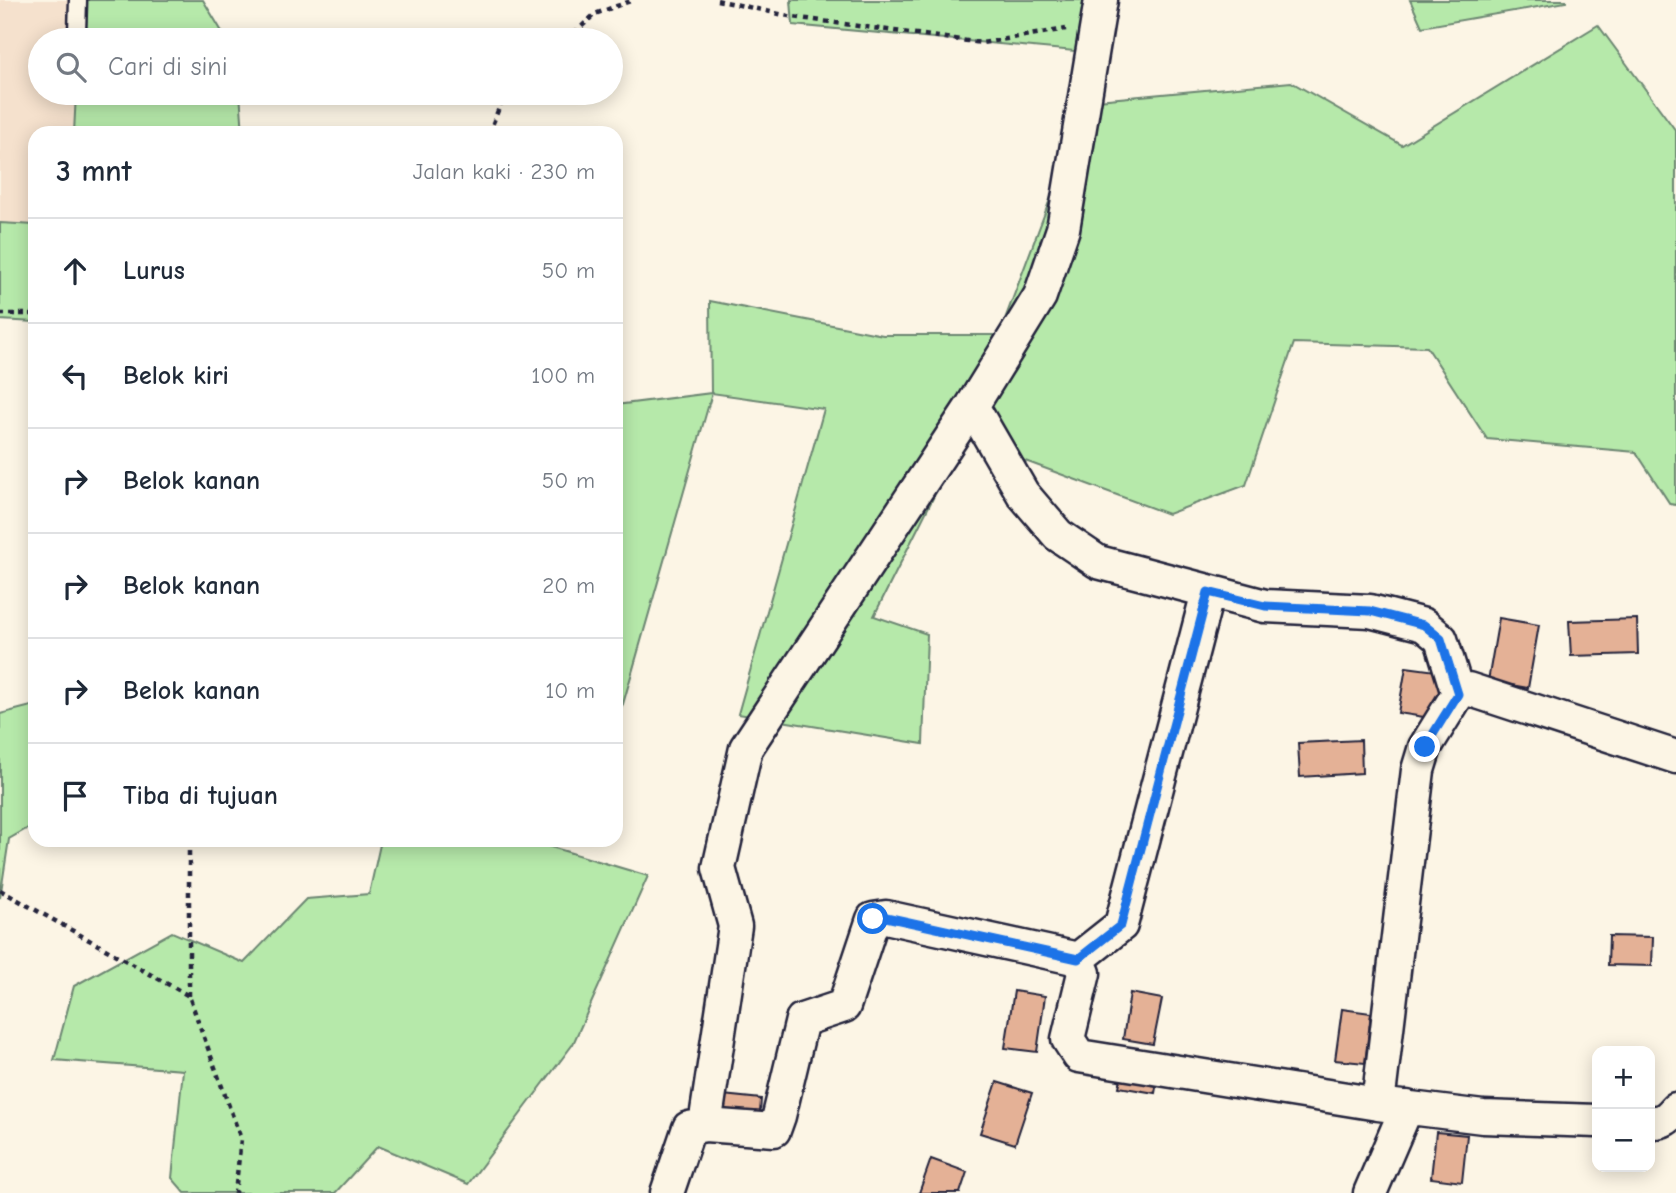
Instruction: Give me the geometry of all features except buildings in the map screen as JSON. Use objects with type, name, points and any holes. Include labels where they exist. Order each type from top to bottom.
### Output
[{"type":"street","points":[[705,1125],[735,926],[719,868],[746,748],[972,406],[1040,296],[1065,215],[1099,12]]},
{"type":"street","points":[[972,406],[1023,494],[1058,535],[1098,562],[1265,606],[1370,611],[1424,625],[1441,639],[1458,694]]},
{"type":"street","points":[[1078,959],[1121,925],[1208,592]]},
{"type":"street","points":[[1370,1193],[1392,1105],[1418,770],[1425,747],[1458,694],[1468,689],[1676,757]]},
{"type":"street","points":[[667,1193],[690,1128],[705,1125],[774,1130],[802,1020],[844,1006],[873,919],[886,917],[1078,959]]},
{"type":"street","points":[[1078,959],[1084,973],[1068,1039],[1079,1056],[1483,1117],[1592,1121]]},
{"type":"street","points":[[1655,1123],[1667,1119],[1676,1109]]},
{"type":"lane","points":[[77,28],[78,0]]},
{"type":"path","points":[[580,28],[595,14],[633,0]]},
{"type":"path","points":[[716,0],[793,17],[982,43],[1099,12]]},
{"type":"path","points":[[492,126],[500,105]]},
{"type":"path","points":[[0,314],[28,314]]},
{"type":"path","points":[[189,847],[189,996],[241,1139],[235,1193]]},
{"type":"path","points":[[0,890],[189,996]]},
{"type":"shaded area","points":[[0,0],[79,0],[78,28],[28,28],[28,105],[75,105],[74,126],[28,126],[28,225],[0,223]]},
{"type":"green space","points":[[79,0],[203,0],[220,28],[78,28]]},
{"type":"green space","points":[[791,0],[1106,0],[1096,53],[793,25]]},
{"type":"green space","points":[[1410,0],[1566,0],[1566,2],[1422,27]]},
{"type":"green space","points":[[1598,25],[1676,131],[1676,505],[1670,504],[1636,452],[1487,439],[1427,347],[1294,343],[1246,485],[1168,514],[963,438],[874,616],[927,634],[923,744],[738,714],[824,409],[712,393],[623,704],[623,404],[711,393],[710,301],[883,335],[999,335],[1087,101],[1291,82],[1402,145]]},
{"type":"green space","points":[[75,105],[241,105],[242,126],[74,126]]},
{"type":"green space","points":[[0,223],[28,225],[28,322],[0,320]]},
{"type":"green space","points":[[28,707],[28,828],[9,839],[0,898],[0,714]]},
{"type":"green space","points":[[379,847],[551,847],[648,876],[573,1044],[468,1184],[378,1146],[335,1193],[185,1193],[172,1178],[183,1070],[54,1060],[74,986],[172,932],[244,963],[306,899],[369,894]]},
{"type":"route","points":[[873,919],[886,917],[1078,959],[1121,925],[1208,592],[1265,606],[1370,611],[1424,625],[1441,639],[1458,694],[1425,747]]}]
